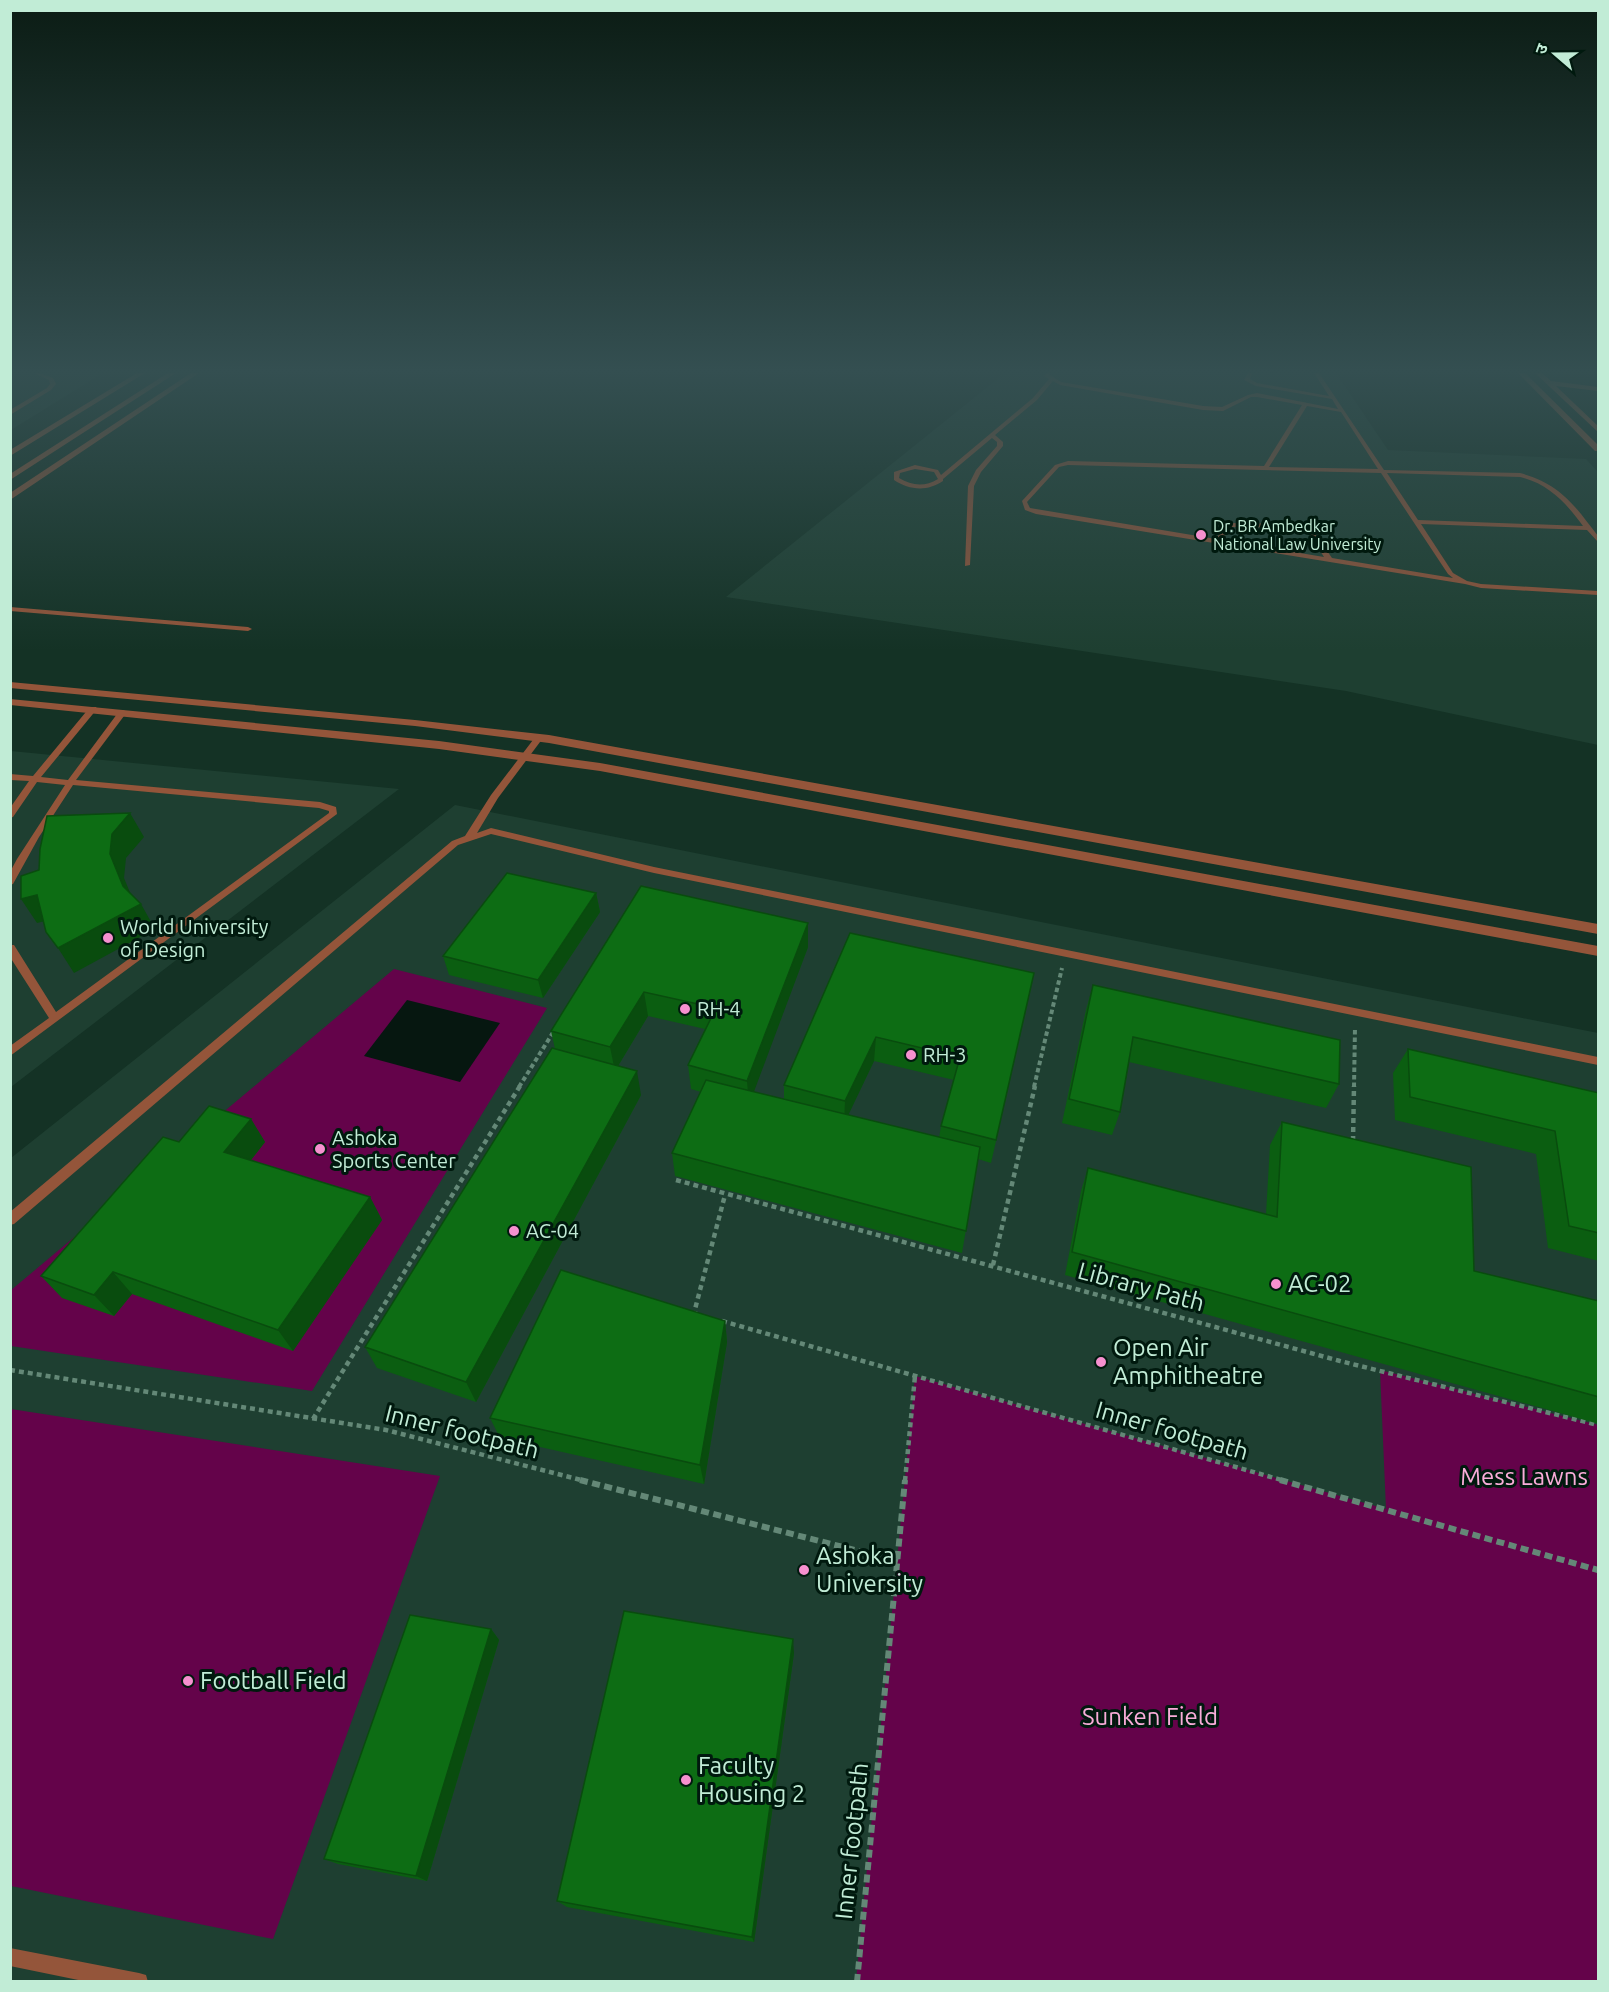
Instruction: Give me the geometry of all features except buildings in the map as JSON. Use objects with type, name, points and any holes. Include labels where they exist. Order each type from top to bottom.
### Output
[{"type":"street","points":[[10,478],[28,466]]},
{"type":"street","points":[[10,497],[56,466]]},
{"type":"street","points":[[10,685],[415,723],[539,738],[1599,929]]},
{"type":"street","points":[[10,702],[526,755],[1599,951]]},
{"type":"lane","points":[[942,477],[930,469],[915,467],[901,470],[895,476],[900,482],[919,487],[938,483],[955,466]]},
{"type":"lane","points":[[967,565],[971,486],[982,466]]},
{"type":"lane","points":[[1060,466],[1024,502],[1027,509],[1499,588],[1599,593]]},
{"type":"lane","points":[[1142,466],[1534,478],[1552,486],[1599,540]]},
{"type":"lane","points":[[1379,466],[1451,574],[1465,582]]},
{"type":"lane","points":[[1417,522],[1588,528]]},
{"type":"lane","points":[[1218,542],[1229,525],[1299,526],[1309,529],[1330,561]]},
{"type":"lane","points":[[10,609],[248,628]]},
{"type":"lane","points":[[10,815],[35,779],[93,710]]},
{"type":"lane","points":[[10,882],[71,782],[123,712]]},
{"type":"lane","points":[[469,838],[494,797],[539,738]]},
{"type":"lane","points":[[10,777],[320,805],[333,809],[333,814],[11,1050]]},
{"type":"lane","points":[[10,1220],[455,843],[491,831],[654,870],[1599,1061]]},
{"type":"lane","points":[[10,948],[55,1019]]},
{"type":"lane","points":[[10,1957],[138,1982]]},
{"type":"path","points":[[993,1265],[1066,953]]},
{"type":"path","points":[[1353,1141],[1355,1012]]},
{"type":"path","points":[[313,1419],[560,1022]]},
{"type":"path","name":"Library Path","points":[[676,1180],[1329,1358],[1599,1425]]},
{"type":"path","points":[[705,1316],[694,1313],[725,1195]]},
{"type":"path","points":[[716,1319],[915,1376]]},
{"type":"path","name":"Inner footpath","points":[[10,1370],[386,1430],[898,1561]]},
{"type":"path","name":"Inner footpath","points":[[856,1982],[915,1376],[1599,1570]]},
{"type":"shaded area","name":"Dr. BR Ambedkar National Law University","points":[[889,466],[1592,466],[1598,472],[1598,745],[1346,691],[726,597]]},
{"type":"shaded area","name":"World University of Design","points":[[11,751],[399,789],[11,1087]]},
{"type":"shaded area","name":"Ashoka University","points":[[455,805],[1598,1033],[1598,1981],[11,1982],[11,1158]]},
{"type":"shaded area","points":[[407,1000],[500,1023],[460,1082],[364,1056]]},
{"type":"green space","name":"Ashoka Sports Center","points":[[394,969],[547,1008],[312,1391],[11,1346],[10,1291]]},
{"type":"green space","name":"Sunken Field","points":[[1380,1370],[1598,1425],[1598,1981],[856,1981],[915,1376],[1386,1509]]},
{"type":"green space","name":"Football Field","points":[[11,1409],[440,1476],[273,1939],[11,1886]]},
{"type":"place","name":"Dr. BR Ambedkar National Law University","points":[[1201,535]]},
{"type":"place","name":"World University of Design","points":[[108,938]]},
{"type":"place","name":"RH-4","points":[[685,1009]]},
{"type":"place","name":"RH-3","points":[[911,1055]]},
{"type":"place","name":"Ashoka Sports Center","points":[[320,1149]]},
{"type":"place","name":"AC-04","points":[[514,1231]]},
{"type":"place","name":"AC-02","points":[[1276,1284]]},
{"type":"place","name":"Open Air Amphitheatre","points":[[1101,1362]]},
{"type":"place","name":"Ashoka University","points":[[804,1570]]},
{"type":"place","name":"Football Field","points":[[188,1681]]},
{"type":"place","name":"Faculty Housing 2","points":[[686,1780]]},
{"type":"park label","name":"Mess Lawns","points":[[1524,1477]]}]
